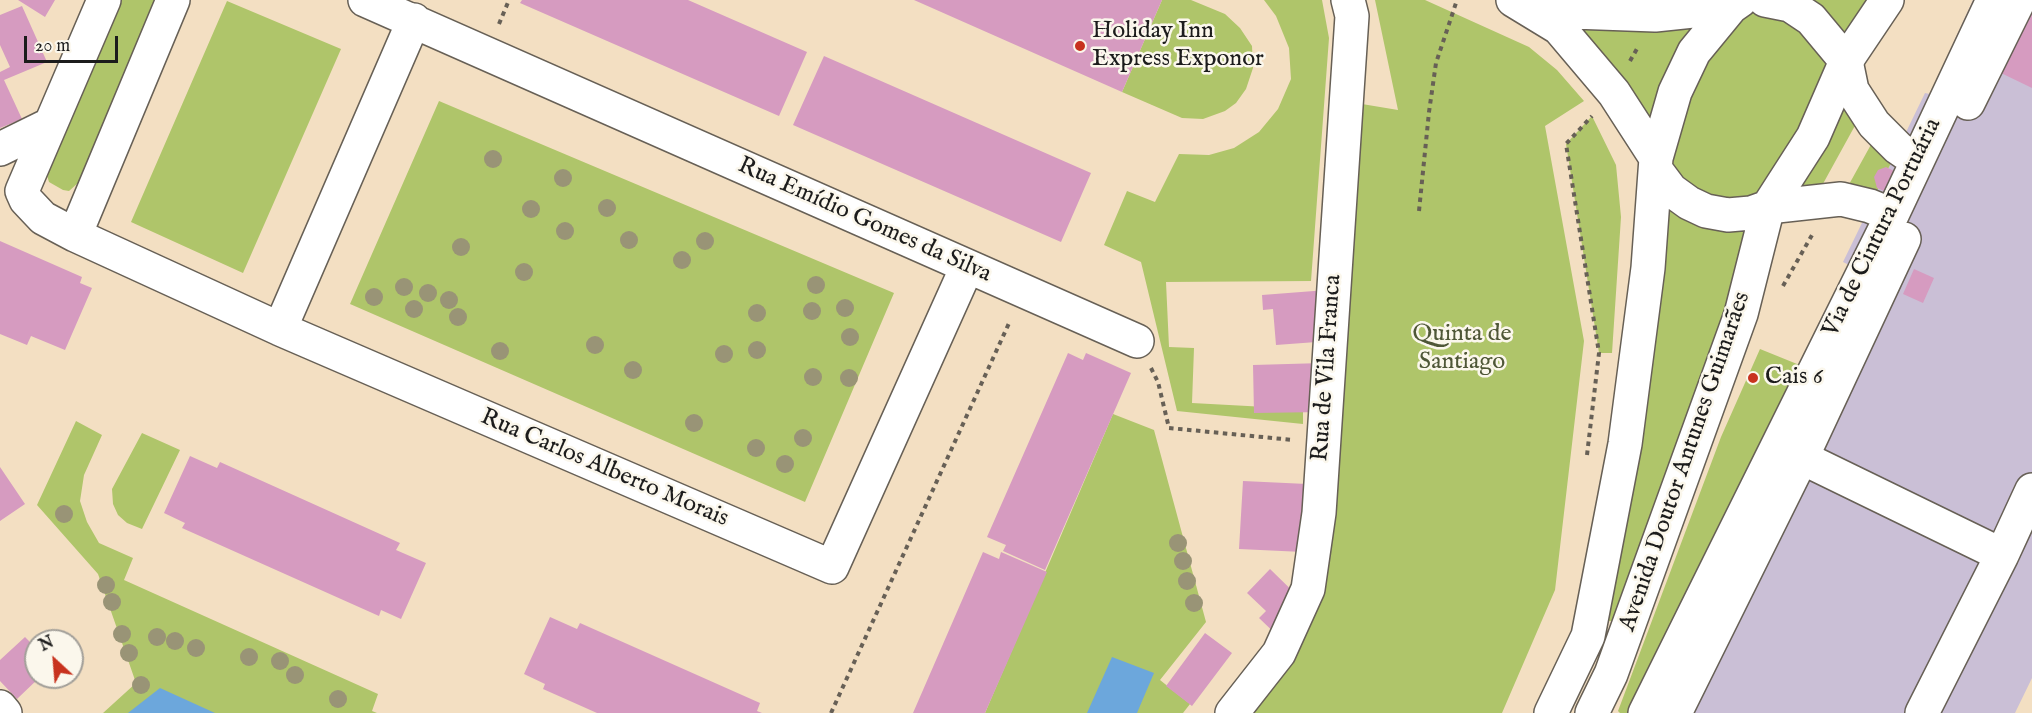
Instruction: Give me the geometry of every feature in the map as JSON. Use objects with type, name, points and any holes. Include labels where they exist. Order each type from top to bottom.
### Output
[{"type":"street","points":[[11,180],[49,125],[104,0]]},
{"type":"street","points":[[75,235],[173,0]]},
{"type":"street","name":"Rua Emídio Gomes da Silva","points":[[365,0],[1137,341]]},
{"type":"street","name":"Rua de Vila Franca","points":[[1232,713],[1279,652],[1308,589],[1319,513],[1352,16],[1348,0]]},
{"type":"street","points":[[1513,0],[1559,28],[1614,93],[1671,190],[1689,203],[1706,211],[1728,215],[1751,213],[1768,207],[1840,199],[1870,206],[1892,215]]},
{"type":"street","points":[[1519,0],[1573,12],[1643,15],[1736,3]]},
{"type":"street","points":[[1765,0],[1790,5],[1810,19],[1846,61],[1852,90],[1874,124],[1898,148],[1917,162]]},
{"type":"street","name":"Avenida Doutor Antunes Guimarães","points":[[1592,713],[1611,674],[1741,314],[1768,207],[1813,137],[1846,61],[1887,0]]},
{"type":"street","name":"Via de Cintura Portuária","points":[[1675,713],[1892,215],[1993,0]]},
{"type":"street","name":"Via de Cintura Portuária","points":[[1645,713],[1789,451],[2019,0]]},
{"type":"street","name":"Avenida Doutor Antunes Guimarães","points":[[1551,713],[1588,636],[1596,596],[1625,444],[1648,268],[1656,164],[1675,92],[1694,52],[1736,3]]},
{"type":"street","points":[[280,329],[414,20]]},
{"type":"street","points":[[0,149],[49,125]]},
{"type":"street","name":"Rua Carlos Alberto Morais","points":[[11,180],[43,218],[75,235],[280,329],[832,567],[967,267]]},
{"type":"street","points":[[1789,451],[2002,555]]},
{"type":"street","points":[[1922,713],[2002,555],[2032,490]]},
{"type":"street","points":[[0,707],[5,713]]},
{"type":"path","points":[[1419,211],[1436,63],[1457,0]]},
{"type":"path","points":[[1587,457],[1599,353],[1566,144],[1614,93]]},
{"type":"path","points":[[831,713],[1023,292]]},
{"type":"path","points":[[1137,341],[1158,382],[1169,428],[1323,443]]},
{"type":"shaded area","points":[[1973,0],[2032,0],[2032,678],[2015,713],[1632,713],[1851,266],[1843,262],[1925,93],[1930,94]]},
{"type":"green space","points":[[121,0],[156,0],[78,183],[69,191],[63,190],[49,182],[46,172]]},
{"type":"green space","points":[[1162,0],[1191,0],[1225,14],[1240,28],[1252,46],[1253,68],[1246,89],[1236,103],[1225,111],[1203,119],[1182,118],[1122,92]]},
{"type":"green space","points":[[1264,0],[1322,0],[1329,38],[1311,281],[1166,282],[1169,347],[1194,348],[1192,403],[1303,409],[1303,424],[1177,411],[1141,262],[1104,245],[1127,191],[1155,202],[1179,154],[1209,155],[1234,148],[1259,132],[1278,109],[1291,79],[1289,48],[1276,16]]},
{"type":"green space","name":"Quinta de Santiago","points":[[1375,0],[1425,0],[1529,47],[1557,70],[1584,101],[1545,126],[1584,341],[1555,590],[1502,713],[1249,713],[1288,658],[1362,104],[1398,110]]},
{"type":"green space","points":[[1519,0],[1887,0],[1813,137],[1629,623],[1591,619],[1656,170]]},
{"type":"green space","points":[[227,1],[341,49],[243,273],[131,222]]},
{"type":"green space","points":[[439,101],[894,293],[805,502],[350,304]]},
{"type":"green space","points":[[1844,104],[1857,122],[1819,191],[1796,192]]},
{"type":"green space","points":[[1592,116],[1616,165],[1621,217],[1612,353],[1599,353],[1566,144]]},
{"type":"green space","points":[[1873,141],[1895,155],[1874,197],[1847,188]]},
{"type":"green space","points":[[1760,349],[1802,366],[1632,713],[1620,713],[1618,711],[1721,437]]},
{"type":"green space","points":[[1113,414],[1154,430],[1206,622],[1160,680],[1190,704],[1183,713],[985,713]]},
{"type":"green space","points":[[76,421],[102,435],[84,475],[80,501],[87,522],[99,543],[133,558],[124,580],[378,694],[372,711],[377,713],[103,713],[136,683],[98,574],[37,505]]},
{"type":"green space","points":[[142,433],[180,450],[142,529],[127,523],[118,515],[113,504],[112,489]]},
{"type":"water","points":[[1112,657],[1154,673],[1137,713],[1087,713]]},
{"type":"water","points":[[160,688],[215,713],[128,713]]},
{"type":"building","points":[[18,0],[55,0],[45,17]]},
{"type":"building","points":[[522,0],[688,0],[807,52],[779,116],[520,3]]},
{"type":"building","name":"Holiday Inn Express Exponor","points":[[914,0],[1162,0],[1122,92]]},
{"type":"building","points":[[22,6],[47,62],[4,80],[22,119],[0,128],[0,72],[10,67],[0,45],[0,15]]},
{"type":"building","points":[[2032,9],[2032,88],[2001,73]]},
{"type":"building","points":[[824,56],[1091,173],[1061,242],[793,125]]},
{"type":"building","points":[[1886,167],[1896,172],[1888,191],[1884,191],[1877,188],[1874,177],[1878,170]]},
{"type":"building","points":[[0,241],[82,277],[80,283],[92,288],[65,350],[31,336],[27,345],[0,334]]},
{"type":"building","points":[[1914,269],[1934,278],[1923,303],[1903,294]]},
{"type":"building","points":[[1327,290],[1330,341],[1276,345],[1273,309],[1263,310],[1262,295]]},
{"type":"building","points":[[1068,353],[1083,360],[1086,353],[1131,373],[1045,570],[1003,551],[1006,545],[987,537]]},
{"type":"building","points":[[1323,363],[1324,412],[1254,413],[1253,365]]},
{"type":"building","points":[[190,456],[217,468],[220,462],[400,543],[396,550],[426,563],[401,619],[381,610],[379,616],[182,528],[185,523],[164,513]]},
{"type":"building","points":[[0,467],[25,504],[0,521]]},
{"type":"building","points":[[1243,481],[1307,484],[1303,552],[1239,549]]},
{"type":"building","points":[[983,552],[999,559],[1001,552],[1047,572],[985,713],[913,713]]},
{"type":"building","points":[[1270,569],[1312,610],[1283,641],[1259,618],[1266,611],[1247,593]]},
{"type":"building","points":[[550,617],[577,629],[580,623],[760,703],[757,711],[762,713],[597,713],[543,689],[545,684],[524,674]]},
{"type":"building","points":[[1205,633],[1232,653],[1192,706],[1166,686]]},
{"type":"building","points":[[24,638],[24,689],[27,689],[17,699],[0,681],[0,660]]},
{"type":"place","name":"Holiday Inn Express Exponor","points":[[1080,46]]},
{"type":"place","name":"Cais 6","points":[[1753,378]]}]
